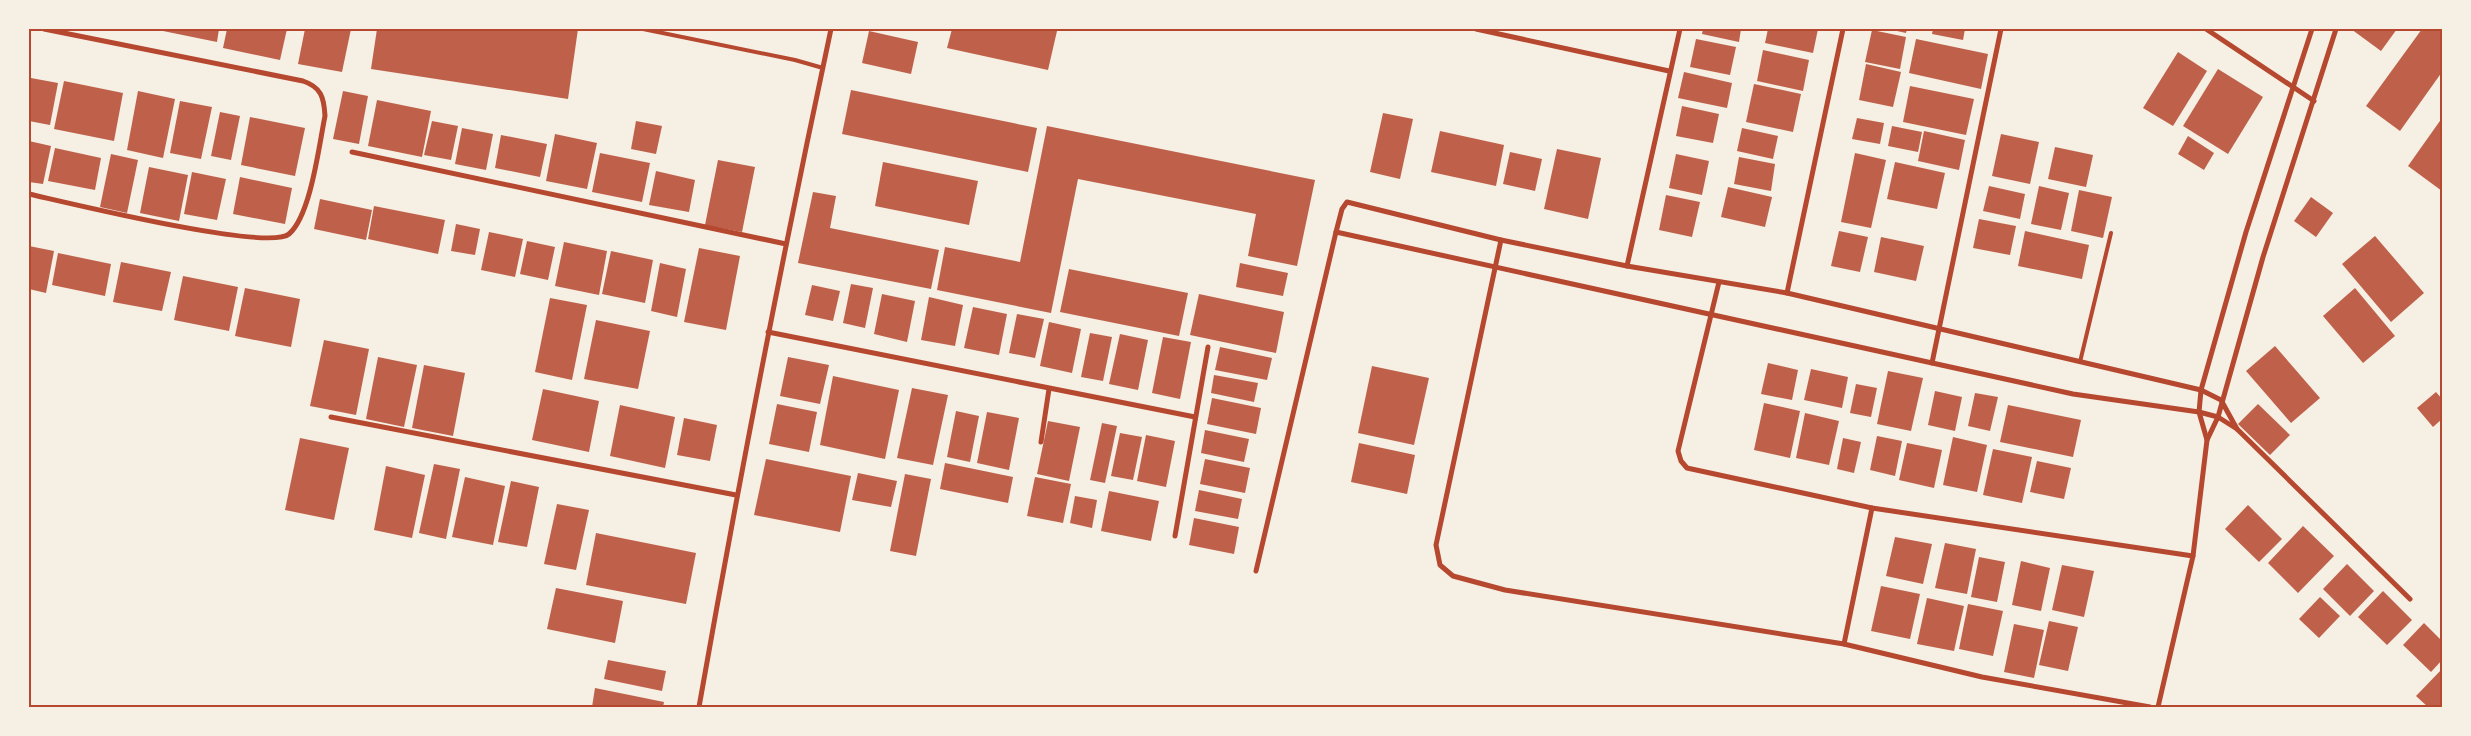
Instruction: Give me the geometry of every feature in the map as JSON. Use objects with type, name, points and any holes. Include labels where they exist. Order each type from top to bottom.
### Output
[{"type":"street","points":[[29,194],[172,227],[262,238],[280,238],[288,235],[293,229],[305,205],[325,116],[324,102],[320,93],[314,85],[303,81],[44,29]]},
{"type":"street","points":[[699,707],[736,495],[831,29]]},
{"type":"street","points":[[1476,29],[1669,71]]},
{"type":"street","points":[[1626,266],[1680,29]]},
{"type":"street","points":[[1787,293],[1844,29]]},
{"type":"street","points":[[1932,363],[1937,330],[2002,29]]},
{"type":"street","points":[[2206,29],[2314,101]]},
{"type":"street","points":[[2207,440],[2199,412],[2201,390],[2246,232],[2312,29]]},
{"type":"street","points":[[2158,707],[2193,556],[2207,440],[2218,417],[2221,400],[2263,257],[2336,29]]},
{"type":"street","points":[[352,152],[786,244]]},
{"type":"street","points":[[1256,571],[1336,232],[1343,206],[1350,202],[1501,240],[1626,266],[1787,293],[1937,330],[2201,390],[2221,400],[2237,429]]},
{"type":"street","points":[[1336,232],[2073,394],[2199,412],[2218,417],[2237,429],[2410,599]]},
{"type":"street","points":[[1501,240],[1436,545],[1440,565],[1453,576],[1505,590],[1844,644],[1982,677],[2150,707]]},
{"type":"street","points":[[1719,282],[1678,451],[1687,468],[1872,508],[2193,556]]},
{"type":"street","points":[[768,332],[1195,417]]},
{"type":"street","points":[[1174,536],[1208,347]]},
{"type":"street","points":[[1041,442],[1049,389]]},
{"type":"street","points":[[331,417],[736,495]]},
{"type":"street","points":[[1844,644],[1872,508]]},
{"type":"lane","points":[[643,29],[795,60],[823,68]]},
{"type":"lane","points":[[2080,362],[2111,233]]},
{"type":"building","points":[[164,29],[219,29],[217,42],[163,31]]},
{"type":"building","points":[[227,29],[287,29],[280,60],[223,48]]},
{"type":"building","points":[[305,29],[351,29],[342,72],[298,64]]},
{"type":"building","points":[[377,29],[578,29],[568,99],[371,69]]},
{"type":"building","points":[[952,29],[1045,29],[1057,31],[1048,70],[947,48]]},
{"type":"building","points":[[1703,29],[1741,29],[1739,42],[1702,34]]},
{"type":"building","points":[[1768,29],[1818,29],[1813,53],[1765,43]]},
{"type":"building","points":[[1888,29],[1907,29],[1906,33]]},
{"type":"building","points":[[1933,29],[1965,29],[1963,40],[1932,34]]},
{"type":"building","points":[[2351,29],[2397,29],[2381,51]]},
{"type":"building","points":[[2422,29],[2442,29],[2442,72],[2400,131],[2366,106]]},
{"type":"building","points":[[1872,30],[1906,37],[1900,69],[1865,62]]},
{"type":"building","points":[[869,31],[918,42],[911,74],[862,63]]},
{"type":"building","points":[[1696,39],[1736,47],[1730,75],[1690,67]]},
{"type":"building","points":[[1916,39],[1988,54],[1981,89],[1909,73]]},
{"type":"building","points":[[1763,50],[1809,60],[1803,91],[1757,81]]},
{"type":"building","points":[[2178,52],[2207,71],[2173,126],[2143,108]]},
{"type":"building","points":[[1866,64],[1901,72],[1893,107],[1859,100]]},
{"type":"building","points":[[2218,69],[2263,97],[2228,154],[2183,126]]},
{"type":"building","points":[[1684,72],[1732,83],[1727,108],[1678,98]]},
{"type":"building","points":[[31,78],[58,83],[50,125],[29,121]]},
{"type":"building","points":[[64,81],[123,93],[114,141],[54,129]]},
{"type":"building","points":[[1754,84],[1801,94],[1793,132],[1746,122]]},
{"type":"building","points":[[1910,86],[1974,99],[1966,135],[1903,122]]},
{"type":"building","points":[[851,90],[1037,128],[1028,172],[842,134]]},
{"type":"building","points":[[138,91],[175,99],[163,158],[127,150]]},
{"type":"building","points":[[343,91],[368,96],[359,144],[333,139]]},
{"type":"building","points":[[377,100],[431,111],[422,157],[368,146]]},
{"type":"building","points":[[180,101],[212,107],[201,159],[170,153]]},
{"type":"building","points":[[1682,106],[1719,114],[1713,143],[1676,136]]},
{"type":"building","points":[[220,112],[240,116],[231,160],[211,156]]},
{"type":"building","points":[[1383,113],[1413,119],[1400,179],[1370,172]]},
{"type":"building","points":[[250,117],[305,128],[295,176],[241,165]]},
{"type":"building","points":[[1857,118],[1884,123],[1880,144],[1852,139]]},
{"type":"building","points":[[2442,118],[2442,191],[2408,166]]},
{"type":"building","points":[[432,121],[458,126],[451,160],[424,155]]},
{"type":"building","points":[[636,121],[662,126],[656,154],[631,149]]},
{"type":"building","points":[[1047,126],[1315,180],[1297,266],[1248,256],[1256,214],[1078,179],[1051,313],[937,290],[945,247],[1020,262]]},
{"type":"building","points":[[1892,126],[1922,132],[1918,152],[1888,146]]},
{"type":"building","points":[[462,128],[493,134],[486,170],[455,164]]},
{"type":"building","points":[[1742,128],[1778,136],[1773,159],[1737,151]]},
{"type":"building","points":[[1440,131],[1504,145],[1496,186],[1431,172]]},
{"type":"building","points":[[1924,131],[1965,140],[1959,170],[1918,161]]},
{"type":"building","points":[[555,134],[597,143],[587,189],[546,181]]},
{"type":"building","points":[[2001,134],[2039,142],[2030,184],[1992,176]]},
{"type":"building","points":[[501,135],[547,144],[540,177],[495,168]]},
{"type":"building","points":[[2188,136],[2214,153],[2204,170],[2178,154]]},
{"type":"building","points":[[29,141],[51,146],[43,184],[29,182]]},
{"type":"building","points":[[2055,147],[2093,155],[2086,187],[2048,179]]},
{"type":"building","points":[[55,148],[101,158],[95,190],[48,181]]},
{"type":"building","points":[[1557,149],[1601,158],[1588,219],[1544,209]]},
{"type":"building","points":[[1510,152],[1542,159],[1535,191],[1503,184]]},
{"type":"building","points":[[600,153],[650,163],[642,202],[592,192]]},
{"type":"building","points":[[1855,153],[1886,160],[1871,228],[1841,222]]},
{"type":"building","points":[[111,154],[138,160],[127,213],[100,207]]},
{"type":"building","points":[[1676,154],[1709,161],[1702,195],[1669,188]]},
{"type":"building","points":[[1739,157],[1775,164],[1771,191],[1734,184]]},
{"type":"building","points":[[718,160],[755,167],[742,232],[705,225]]},
{"type":"building","points":[[883,162],[978,181],[969,225],[875,206]]},
{"type":"building","points":[[1895,162],[1945,173],[1937,209],[1887,199]]},
{"type":"building","points":[[149,167],[188,175],[179,221],[140,213]]},
{"type":"building","points":[[656,171],[695,180],[689,212],[649,205]]},
{"type":"building","points":[[192,172],[226,179],[217,220],[184,214]]},
{"type":"building","points":[[240,177],[292,188],[285,224],[233,214]]},
{"type":"building","points":[[1989,186],[2025,194],[2020,219],[1983,211]]},
{"type":"building","points":[[2039,186],[2069,193],[2061,230],[2031,224]]},
{"type":"building","points":[[1728,187],[1772,197],[1765,227],[1721,217]]},
{"type":"building","points":[[2079,190],[2112,197],[2103,238],[2071,231]]},
{"type":"building","points":[[813,192],[836,196],[830,228],[939,250],[931,289],[798,263]]},
{"type":"building","points":[[1666,195],[1700,202],[1692,237],[1659,230]]},
{"type":"building","points":[[2311,197],[2333,213],[2316,237],[2294,221]]},
{"type":"building","points":[[320,199],[372,210],[366,240],[314,229]]},
{"type":"building","points":[[374,206],[445,220],[438,254],[368,239]]},
{"type":"building","points":[[1979,219],[2016,226],[2010,255],[1973,248]]},
{"type":"building","points":[[456,224],[480,229],[475,255],[451,251]]},
{"type":"building","points":[[1839,231],[1868,237],[1860,272],[1831,266]]},
{"type":"building","points":[[2025,231],[2089,245],[2082,279],[2018,266]]},
{"type":"building","points":[[489,232],[523,239],[515,277],[481,270]]},
{"type":"building","points":[[2375,236],[2424,293],[2391,322],[2342,264]]},
{"type":"building","points":[[1881,237],[1924,246],[1916,281],[1874,272]]},
{"type":"building","points":[[527,241],[555,247],[548,280],[520,274]]},
{"type":"building","points":[[564,242],[607,251],[599,295],[555,286]]},
{"type":"building","points":[[29,246],[54,251],[46,293],[29,289]]},
{"type":"building","points":[[699,248],[740,256],[726,330],[684,322]]},
{"type":"building","points":[[611,251],[653,260],[645,303],[602,294]]},
{"type":"building","points":[[58,253],[111,264],[105,296],[52,285]]},
{"type":"building","points":[[121,262],[171,272],[162,311],[113,302]]},
{"type":"building","points":[[660,263],[686,269],[677,317],[651,311]]},
{"type":"building","points":[[1240,263],[1288,273],[1283,296],[1236,287]]},
{"type":"building","points":[[1069,269],[1188,293],[1179,336],[1060,312]]},
{"type":"building","points":[[183,276],[238,287],[229,331],[174,320]]},
{"type":"building","points":[[851,284],[873,288],[865,328],[843,323]]},
{"type":"building","points":[[812,285],[840,291],[833,321],[805,315]]},
{"type":"building","points":[[245,288],[300,299],[291,347],[235,336]]},
{"type":"building","points":[[2355,288],[2395,336],[2363,363],[2323,316]]},
{"type":"building","points":[[882,294],[915,301],[907,342],[874,334]]},
{"type":"building","points":[[1199,294],[1284,312],[1276,353],[1190,335]]},
{"type":"building","points":[[929,297],[963,305],[955,346],[921,340]]},
{"type":"building","points":[[550,298],[587,305],[572,380],[535,372]]},
{"type":"building","points":[[973,307],[1007,314],[999,355],[964,348]]},
{"type":"building","points":[[1017,314],[1044,319],[1035,358],[1009,353]]},
{"type":"building","points":[[596,320],[650,331],[638,389],[584,379]]},
{"type":"building","points":[[1049,322],[1081,329],[1072,373],[1040,366]]},
{"type":"building","points":[[1090,333],[1112,337],[1103,381],[1081,377]]},
{"type":"building","points":[[1120,334],[1148,340],[1138,390],[1109,384]]},
{"type":"building","points":[[1163,337],[1191,342],[1180,399],[1152,393]]},
{"type":"building","points":[[324,340],[369,349],[356,415],[310,406]]},
{"type":"building","points":[[2275,346],[2320,398],[2291,423],[2246,371]]},
{"type":"building","points":[[1220,347],[1272,358],[1267,380],[1215,370]]},
{"type":"building","points":[[378,357],[417,365],[404,427],[366,419]]},
{"type":"building","points":[[788,357],[829,365],[820,404],[780,396]]},
{"type":"building","points":[[1768,363],[1798,370],[1792,400],[1761,394]]},
{"type":"building","points":[[424,365],[465,373],[453,436],[412,428]]},
{"type":"building","points":[[1372,366],[1429,378],[1414,445],[1358,433]]},
{"type":"building","points":[[1811,369],[1848,377],[1842,408],[1804,400]]},
{"type":"building","points":[[1888,371],[1923,378],[1911,431],[1877,424]]},
{"type":"building","points":[[1214,375],[1258,383],[1254,402],[1211,393]]},
{"type":"building","points":[[833,376],[899,390],[885,459],[820,445]]},
{"type":"building","points":[[1856,384],[1877,388],[1871,417],[1850,413]]},
{"type":"building","points":[[912,388],[948,395],[933,465],[897,458]]},
{"type":"building","points":[[543,389],[599,401],[589,452],[532,440]]},
{"type":"building","points":[[1935,391],[1962,397],[1955,431],[1928,425]]},
{"type":"building","points":[[2436,392],[2442,399],[2442,419],[2433,427],[2417,408]]},
{"type":"building","points":[[1975,393],[1998,397],[1990,431],[1968,426]]},
{"type":"building","points":[[1212,398],[1261,408],[1256,434],[1207,424]]},
{"type":"building","points":[[1764,403],[1800,411],[1790,458],[1754,450]]},
{"type":"building","points":[[777,404],[817,412],[809,452],[769,444]]},
{"type":"building","points":[[2258,404],[2290,435],[2270,455],[2238,424]]},
{"type":"building","points":[[620,405],[675,417],[665,468],[610,456]]},
{"type":"building","points":[[2008,405],[2081,420],[2073,457],[2000,442]]},
{"type":"building","points":[[956,411],[979,416],[970,462],[947,457]]},
{"type":"building","points":[[987,412],[1019,418],[1009,470],[977,463]]},
{"type":"building","points":[[1805,413],[1839,421],[1829,465],[1796,458]]},
{"type":"building","points":[[684,418],[717,425],[710,461],[677,455]]},
{"type":"building","points":[[1048,421],[1080,427],[1069,481],[1037,474]]},
{"type":"building","points":[[1102,423],[1117,426],[1105,483],[1090,480]]},
{"type":"building","points":[[1205,430],[1249,439],[1244,462],[1201,453]]},
{"type":"building","points":[[1120,433],[1142,437],[1133,480],[1111,476]]},
{"type":"building","points":[[1146,435],[1175,441],[1166,487],[1137,481]]},
{"type":"building","points":[[1877,436],[1902,441],[1895,476],[1870,470]]},
{"type":"building","points":[[1953,437],[1987,445],[1977,492],[1943,485]]},
{"type":"building","points":[[300,438],[349,448],[334,520],[285,510]]},
{"type":"building","points":[[1843,438],[1861,442],[1854,473],[1837,469]]},
{"type":"building","points":[[1359,443],[1415,455],[1407,494],[1351,482]]},
{"type":"building","points":[[1907,443],[1942,450],[1934,488],[1899,480]]},
{"type":"building","points":[[1993,449],[2032,457],[2022,503],[1983,495]]},
{"type":"building","points":[[766,459],[851,476],[840,532],[754,515]]},
{"type":"building","points":[[1205,459],[1250,468],[1245,493],[1200,484]]},
{"type":"building","points":[[2037,461],[2071,468],[2064,499],[2030,492]]},
{"type":"building","points":[[945,463],[1013,477],[1008,503],[940,489]]},
{"type":"building","points":[[434,464],[460,469],[446,539],[419,533]]},
{"type":"building","points":[[386,466],[425,475],[412,538],[374,530]]},
{"type":"building","points":[[858,473],[897,481],[891,507],[852,500]]},
{"type":"building","points":[[905,474],[931,479],[916,556],[890,551]]},
{"type":"building","points":[[465,477],[505,486],[493,545],[452,537]]},
{"type":"building","points":[[1035,477],[1071,484],[1063,523],[1027,516]]},
{"type":"building","points":[[511,481],[539,487],[527,547],[498,542]]},
{"type":"building","points":[[1199,490],[1242,499],[1238,519],[1195,511]]},
{"type":"building","points":[[1109,491],[1159,501],[1151,541],[1101,531]]},
{"type":"building","points":[[1075,496],[1097,500],[1092,528],[1070,523]]},
{"type":"building","points":[[557,504],[589,510],[576,570],[544,564]]},
{"type":"building","points":[[2248,505],[2282,539],[2259,562],[2225,529]]},
{"type":"building","points":[[1194,518],[1239,527],[1234,554],[1189,545]]},
{"type":"building","points":[[2303,526],[2334,556],[2298,593],[2268,563]]},
{"type":"building","points":[[596,533],[696,553],[686,604],[586,585]]},
{"type":"building","points":[[1895,537],[1932,544],[1923,584],[1886,576]]},
{"type":"building","points":[[1945,543],[1976,549],[1967,594],[1935,588]]},
{"type":"building","points":[[1979,557],[2005,562],[1997,602],[1971,597]]},
{"type":"building","points":[[2021,561],[2050,568],[2041,611],[2012,605]]},
{"type":"building","points":[[2347,564],[2374,591],[2350,616],[2323,589]]},
{"type":"building","points":[[2062,565],[2094,571],[2084,617],[2052,610]]},
{"type":"building","points":[[1881,586],[1920,594],[1910,639],[1871,631]]},
{"type":"building","points":[[556,588],[623,601],[615,643],[547,629]]},
{"type":"building","points":[[2383,591],[2412,620],[2387,645],[2358,617]]},
{"type":"building","points":[[2320,597],[2340,616],[2319,638],[2299,619]]},
{"type":"building","points":[[1927,598],[1964,606],[1954,651],[1917,644]]},
{"type":"building","points":[[1968,604],[2003,611],[1993,656],[1959,649]]},
{"type":"building","points":[[2049,621],[2078,627],[2068,671],[2039,665]]},
{"type":"building","points":[[2424,623],[2442,641],[2442,660],[2431,672],[2403,645]]},
{"type":"building","points":[[2014,624],[2044,630],[2034,678],[2004,672]]},
{"type":"building","points":[[608,660],[666,671],[662,691],[604,679]]},
{"type":"building","points":[[2442,669],[2442,707],[2428,707],[2416,696]]},
{"type":"building","points":[[595,688],[664,702],[663,707],[592,707]]}]
